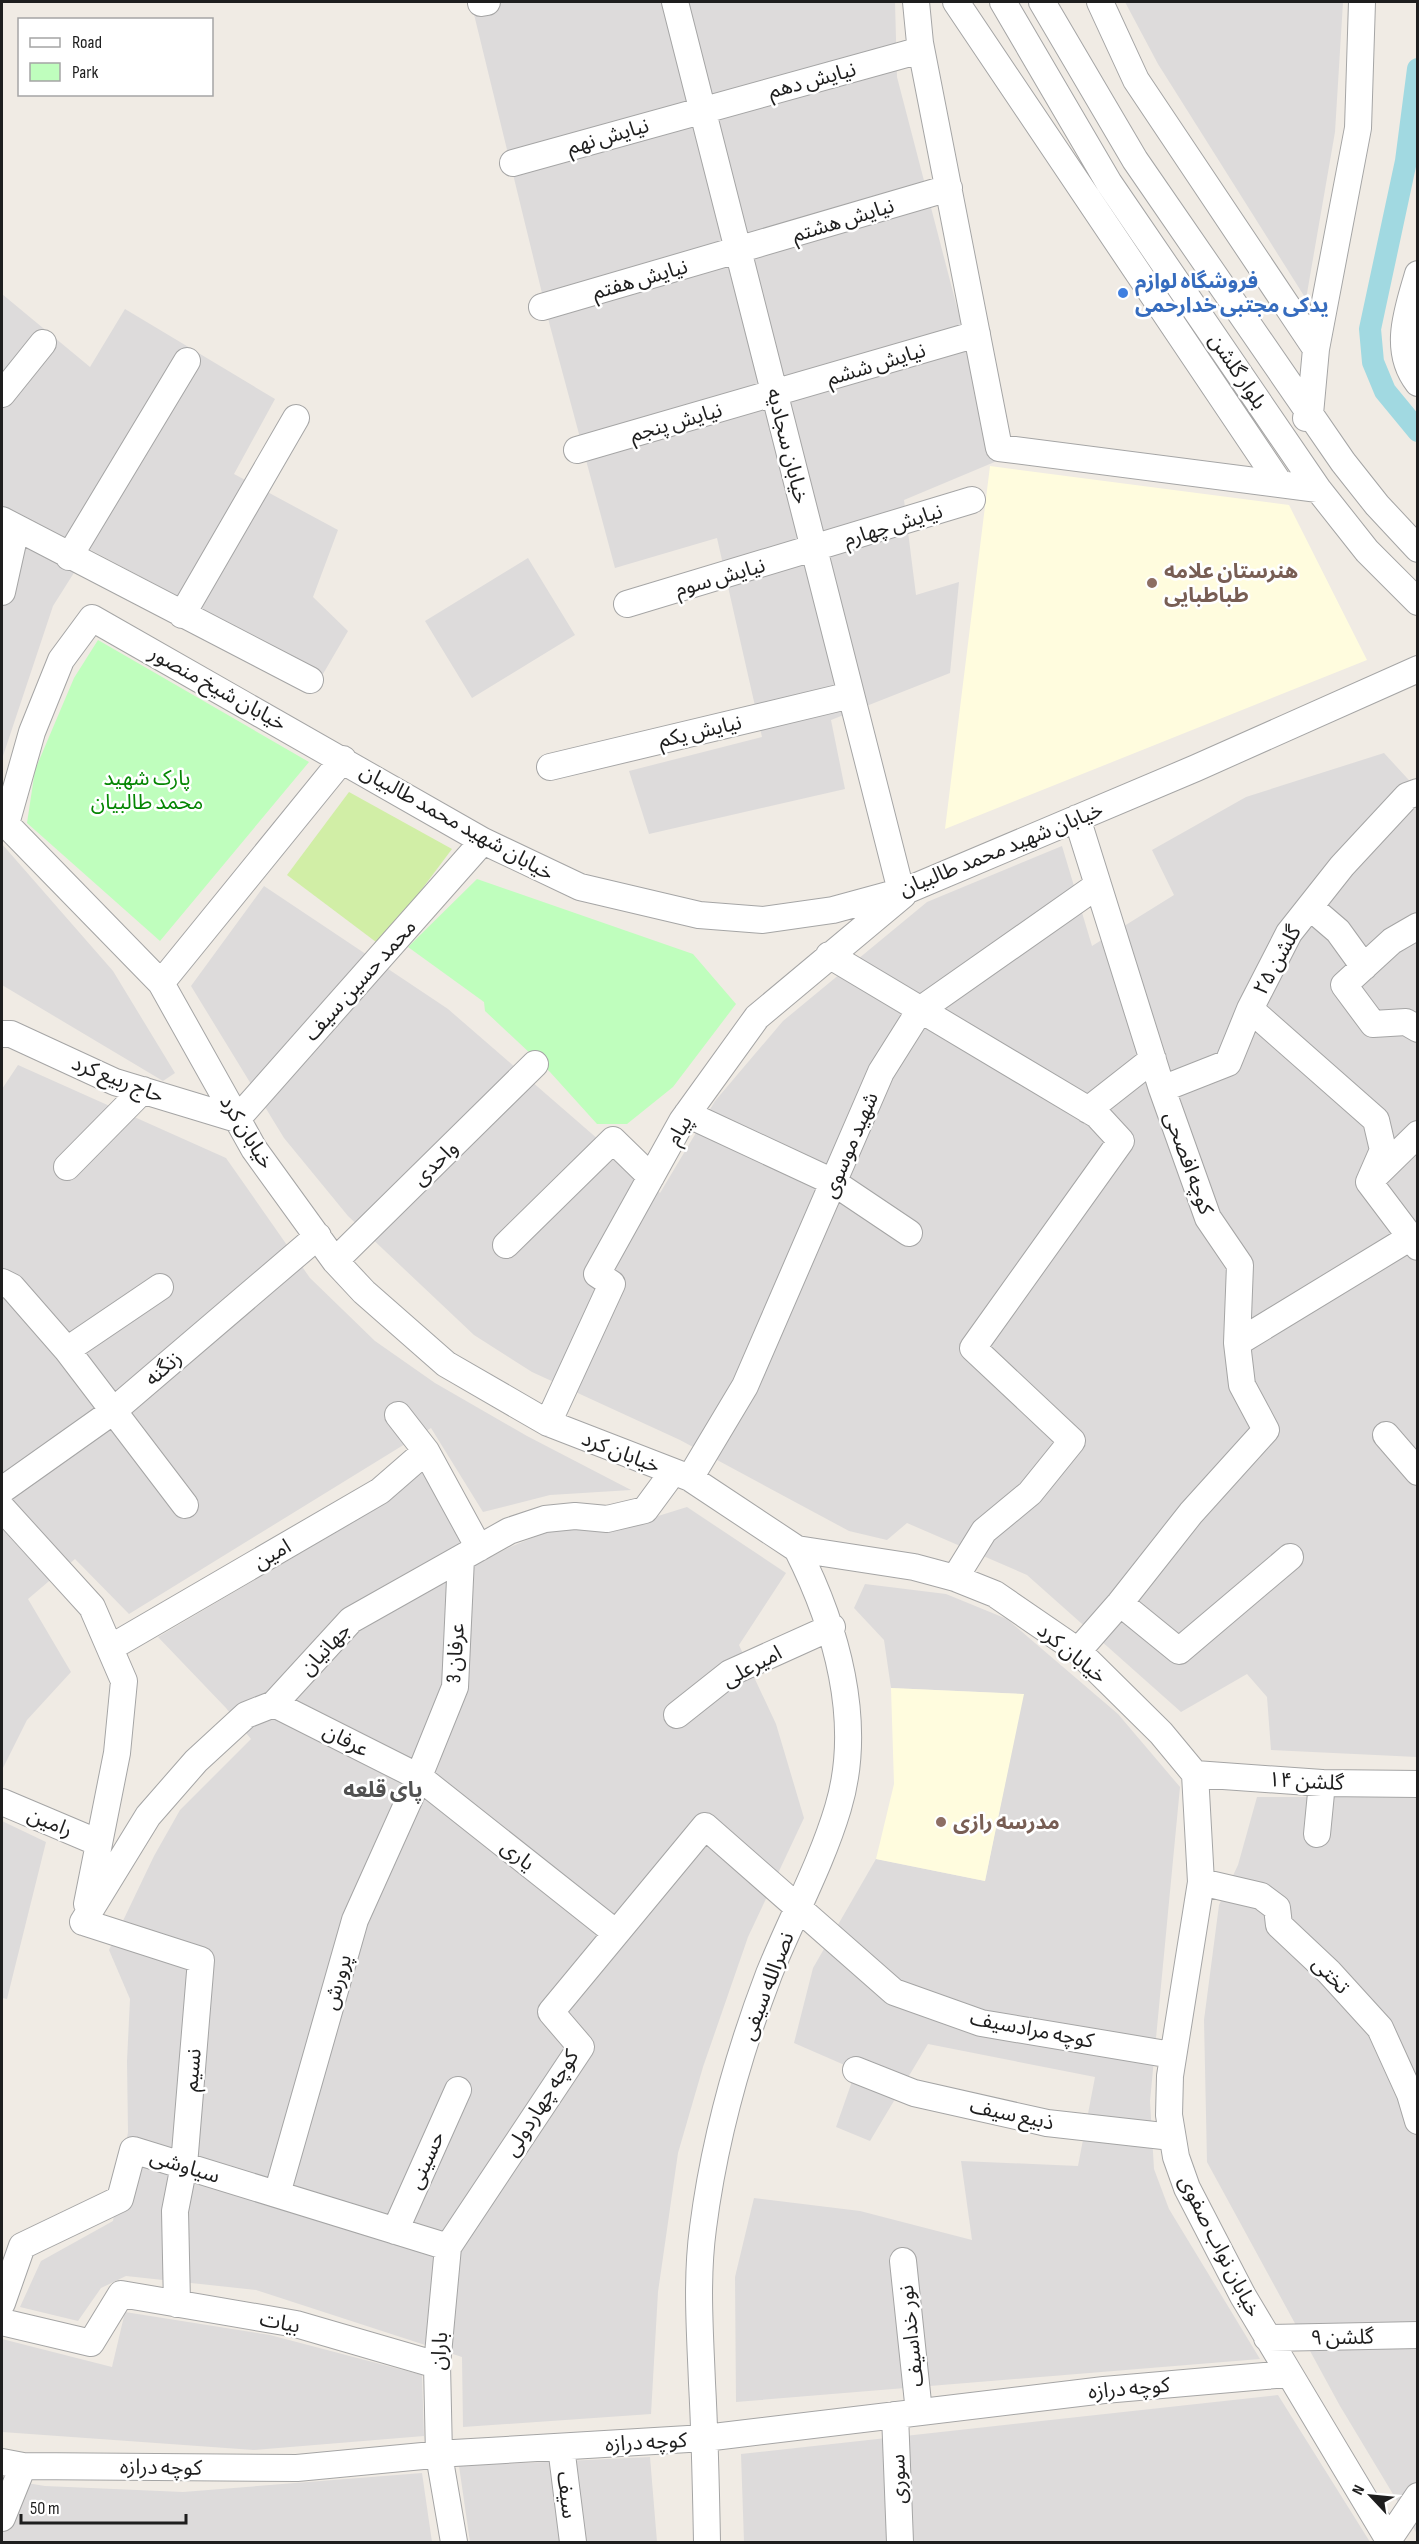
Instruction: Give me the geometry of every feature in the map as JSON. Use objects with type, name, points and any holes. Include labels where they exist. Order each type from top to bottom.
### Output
[{"type":"street","name":"خیابان سجادیه","points":[[675,2],[851,695],[906,890]]},
{"type":"street","points":[[916,2],[921,50],[999,448],[1318,489]]},
{"type":"street","points":[[956,2],[1280,484]]},
{"type":"street","name":"بلوار گلشن","points":[[1003,2],[1109,183],[1318,489],[1367,551],[1418,602]]},
{"type":"street","name":"بلوار گلشن","points":[[1042,2],[1135,160],[1310,414],[1377,506],[1418,549]]},
{"type":"street","points":[[1100,2],[1136,80],[1316,349]]},
{"type":"street","points":[[1285,439],[1310,414],[1316,349],[1358,128],[1362,2]]},
{"type":"street","name":"نیایش دهم","points":[[702,109],[921,50]]},
{"type":"street","name":"نیایش نهم","points":[[513,162],[702,109]]},
{"type":"street","name":"نیایش هشتم","points":[[738,251],[948,188]]},
{"type":"street","name":"نیایش هفتم","points":[[542,307],[738,251]]},
{"type":"street","points":[[1418,274],[1405,318],[1403,351],[1418,383]]},
{"type":"street","name":"نیایش ششم","points":[[774,394],[977,334]]},
{"type":"street","points":[[2,394],[43,343]]},
{"type":"street","points":[[69,557],[187,361]]},
{"type":"street","name":"نیایش پنجم","points":[[577,450],[774,394]]},
{"type":"street","points":[[182,615],[296,418]]},
{"type":"street","name":"نیایش چهارم","points":[[814,549],[972,500]]},
{"type":"street","points":[[2,592],[9,524],[310,680]]},
{"type":"street","name":"نیایش سوم","points":[[627,604],[814,549]]},
{"type":"street","name":"خیابان شیخ منصور","points":[[7,803],[61,660],[92,618],[343,759]]},
{"type":"street","name":"خیابان شهید محمد طالبیان","points":[[343,759],[483,841],[580,887],[699,915],[763,920],[833,910],[906,890],[1418,669]]},
{"type":"street","name":"نیایش یکم","points":[[549,766],[851,695]]},
{"type":"street","points":[[161,983],[343,759]]},
{"type":"street","name":"گلشن ۲۵","points":[[1162,1089],[1228,1064],[1250,1009],[1289,933],[1342,866],[1407,796],[1418,792]]},
{"type":"street","name":"خیابان کرد","points":[[7,803],[6,824],[161,983],[254,1149],[335,1261],[364,1292],[446,1364],[548,1423],[681,1475],[797,1549],[914,1567],[955,1578],[995,1594],[1077,1651],[1161,1733],[1195,1774]]},
{"type":"street","name":"کوچه افصحی","points":[[1077,818],[1162,1089],[1208,1218],[1240,1264],[1237,1343],[1242,1385],[1266,1430],[1191,1513],[1120,1603],[1077,1651]]},
{"type":"street","name":"محمد حسین سیف","points":[[237,1119],[483,841]]},
{"type":"street","name":"شهید موسوی","points":[[681,1475],[745,1386],[881,1072],[920,1010],[1098,885]]},
{"type":"street","name":"پیام","points":[[548,1423],[612,1284],[597,1274],[687,1114],[757,1017],[906,890]]},
{"type":"street","points":[[1310,907],[1338,931],[1364,967]]},
{"type":"street","points":[[1418,926],[1392,941],[1344,986],[1373,1024],[1407,1022],[1418,1029]]},
{"type":"street","points":[[830,955],[1097,1115],[1121,1141],[973,1348],[1072,1441],[1030,1493],[984,1532],[955,1578]]},
{"type":"street","points":[[1250,1009],[1376,1120],[1383,1150],[1369,1182]]},
{"type":"street","name":"حاج ربیع کرد","points":[[5,1039],[115,1082],[237,1119]]},
{"type":"street","points":[[1088,1110],[1153,1059]]},
{"type":"street","name":"واحدی","points":[[335,1261],[535,1065]]},
{"type":"street","points":[[67,1167],[143,1090]]},
{"type":"street","points":[[687,1114],[833,1182],[909,1233]]},
{"type":"street","points":[[1369,1182],[1418,1134]]},
{"type":"street","points":[[506,1245],[613,1140],[651,1177]]},
{"type":"street","points":[[1237,1343],[1414,1242],[1369,1182]]},
{"type":"street","name":"زنگنه","points":[[2,1490],[112,1412],[318,1236]]},
{"type":"street","points":[[67,1350],[160,1287]]},
{"type":"street","points":[[5,1290],[67,1350],[185,1505]]},
{"type":"street","points":[[398,1415],[426,1451],[470,1553]]},
{"type":"street","points":[[1386,1435],[1418,1472]]},
{"type":"street","name":"امین","points":[[110,1648],[380,1491],[426,1451]]},
{"type":"street","name":"جهانیان","points":[[83,1922],[148,1816],[189,1769],[246,1715],[274,1704],[351,1620],[509,1531],[545,1519],[575,1516],[607,1519],[645,1510],[681,1475]]},
{"type":"street","points":[[2,1508],[93,1607],[124,1681],[117,1753],[83,1922]]},
{"type":"street","name":"نصرالله سیفی","points":[[707,2542],[698,2290],[703,2228],[731,2093],[744,2043],[838,1808],[846,1772],[848,1724],[832,1627],[797,1549]]},
{"type":"street","name":"عرفان 3","points":[[419,1777],[455,1687],[470,1553]]},
{"type":"street","points":[[1120,1603],[1179,1651],[1290,1557]]},
{"type":"street","name":"امیرعلی","points":[[677,1715],[730,1673],[832,1627]]},
{"type":"street","name":"عرفان","points":[[274,1704],[419,1777]]},
{"type":"street","name":"گلشن ۱۴","points":[[1195,1774],[1322,1783],[1418,1784]]},
{"type":"street","name":"خیابان نواب صفوی","points":[[1195,1774],[1201,1882],[1172,2055],[1169,2115],[1172,2137],[1187,2188],[1267,2338],[1390,2541]]},
{"type":"street","name":"یاری","points":[[419,1777],[616,1933]]},
{"type":"street","name":"پرورش","points":[[277,2194],[355,1920],[419,1777]]},
{"type":"street","points":[[1317,1834],[1322,1783]]},
{"type":"street","name":"رامین","points":[[2,1802],[99,1843]]},
{"type":"street","name":"کوچه مرادسیف","points":[[705,1826],[894,1992],[981,2023],[1172,2055]]},
{"type":"street","name":"کوچه چهاردولی","points":[[448,2247],[581,2047],[551,2012],[705,1826]]},
{"type":"street","name":"تختی","points":[[1201,1882],[1261,1896],[1277,1908],[1280,1925],[1329,1972],[1380,2028],[1410,2094],[1418,2121]]},
{"type":"street","name":"نسیم","points":[[83,1922],[201,1960],[184,2166],[175,2211],[177,2304]]},
{"type":"street","name":"ذبیع سیف","points":[[856,2070],[914,2093],[1047,2123],[1172,2137]]},
{"type":"street","name":"حسینی","points":[[395,2231],[458,2090]]},
{"type":"street","name":"سیاوشی","points":[[2,2303],[22,2246],[120,2199],[133,2150],[448,2247]]},
{"type":"street","name":"باران","points":[[448,2247],[437,2365],[439,2455],[454,2542]]},
{"type":"street","name":"نور خداسیف","points":[[903,2261],[907,2414]]},
{"type":"street","name":"بیات","points":[[2,2322],[91,2343],[121,2294],[296,2324],[437,2365]]},
{"type":"street","name":"گلشن ۹","points":[[1267,2338],[1418,2335]]},
{"type":"street","name":"کوچه درازه","points":[[12,2464],[297,2468],[439,2455],[705,2438],[1104,2390],[1288,2374]]},
{"type":"street","name":"سوری","points":[[900,2542],[907,2414]]},
{"type":"street","name":"سیف","points":[[561,2447],[573,2542]]},
{"type":"street","points":[[2,2518],[12,2464]]},
{"type":"street","points":[[1390,2541],[1418,2496]]},
{"type":"shaded area","points":[[471,2],[895,2],[897,77],[997,461],[904,500],[916,595],[959,582],[950,673],[831,720],[845,789],[649,834],[629,771],[762,737],[717,538],[615,568],[550,326]]},
{"type":"shaded area","points":[[1125,2],[1343,2],[1335,132],[1306,299],[1158,64]]},
{"type":"shaded area","points":[[2,294],[90,367],[125,309],[275,399],[234,474],[338,530],[313,597],[348,631],[323,674],[89,549],[53,606],[2,759]]},
{"type":"shaded area","name":"هنرستان علامه طباطبایی","points":[[990,466],[1289,505],[1367,660],[945,829]]},
{"type":"shaded area","points":[[528,558],[575,635],[472,698],[425,621]]},
{"type":"shaded area","points":[[1384,753],[1418,790],[1417,1757],[1271,1750],[1267,1697],[1247,1674],[1181,1712],[1027,1575],[907,1523],[887,1540],[849,1531],[680,1440],[532,1372],[474,1335],[348,1216],[284,1138],[191,986],[264,886],[448,1009],[660,1193],[715,1101],[783,1021],[927,902],[1062,846],[1092,946],[1174,895],[1152,850],[1246,797]]},
{"type":"shaded area","points":[[2,844],[113,971],[175,1073],[163,1081],[2,985]]},
{"type":"shaded area","points":[[18,1065],[226,1158],[310,1278],[375,1341],[435,1383],[527,1436],[631,1490],[550,1495],[483,1512],[431,1428],[129,1614],[75,1559],[28,1599],[71,1672],[27,1720],[2,1770],[2,1089]]},
{"type":"shaded area","points":[[424,1469],[476,1565],[546,1532],[578,1529],[610,1531],[687,1507],[786,1573],[739,1645],[776,1724],[804,1818],[748,1937],[703,2067],[678,2153],[658,2292],[651,2414],[463,2427],[462,2357],[256,2290],[126,2276],[101,2288],[78,2321],[20,2307],[41,2261],[113,2221],[128,2132],[127,2061],[130,1999],[109,1950],[154,1856],[180,1810],[251,1739],[226,1708],[158,1637],[355,1521]]},
{"type":"shaded area","points":[[865,1584],[946,1594],[1007,1619],[1118,1714],[1180,1787],[1150,2101],[1154,2169],[1169,2209],[1260,2359],[736,2402],[735,2277],[754,2198],[860,2211],[972,2240],[961,2161],[1078,2166],[1095,2077],[928,2044],[870,2141],[836,2127],[856,2070],[794,2043],[813,1968],[876,1859],[985,1881],[1023,1694],[891,1688],[884,1640],[854,1608]]},
{"type":"shaded area","name":"مدرسه رازی","points":[[891,1688],[1024,1694],[985,1881],[876,1859],[894,1784]]},
{"type":"shaded area","points":[[1257,1797],[1417,1797],[1417,2534],[1340,2406],[1207,2162],[1204,2020],[1219,1905],[1238,1865]]},
{"type":"shaded area","points":[[2,1821],[46,1842],[7,1999],[2,1998]]},
{"type":"shaded area","points":[[125,2312],[270,2335],[422,2375],[424,2436],[254,2450],[2,2432],[2,2339],[112,2367]]},
{"type":"shaded area","points":[[1278,2395],[1370,2542],[744,2542],[741,2454]]},
{"type":"shaded area","points":[[650,2457],[657,2542],[470,2542],[459,2466]]},
{"type":"shaded area","points":[[422,2473],[432,2542],[2,2542],[2,2479],[45,2486],[183,2492]]},
{"type":"green space","name":"پارک شهید محمد طالبیان","points":[[98,640],[309,762],[160,941],[27,823],[35,770],[74,678]]},
{"type":"green space","points":[[349,792],[452,849],[380,945],[287,875]]},
{"type":"green space","points":[[477,879],[693,954],[736,1004],[673,1087],[627,1124],[597,1124],[550,1072],[485,1011],[484,1002],[408,947]]},
{"type":"waterway","points":[[1418,69],[1406,161],[1370,329],[1373,362],[1385,391],[1418,431]]},
{"type":"place","name":"فروشگاه لوازم یدکی مجتبی خدارحمی","points":[[1123,293]]},
{"type":"place","name":"هنرستان علامه طباطبایی","points":[[1152,583]]},
{"type":"place","name":"مدرسه رازی","points":[[941,1822]]},
{"type":"district","name":"پای قلعه","points":[[383,1789]]}]
